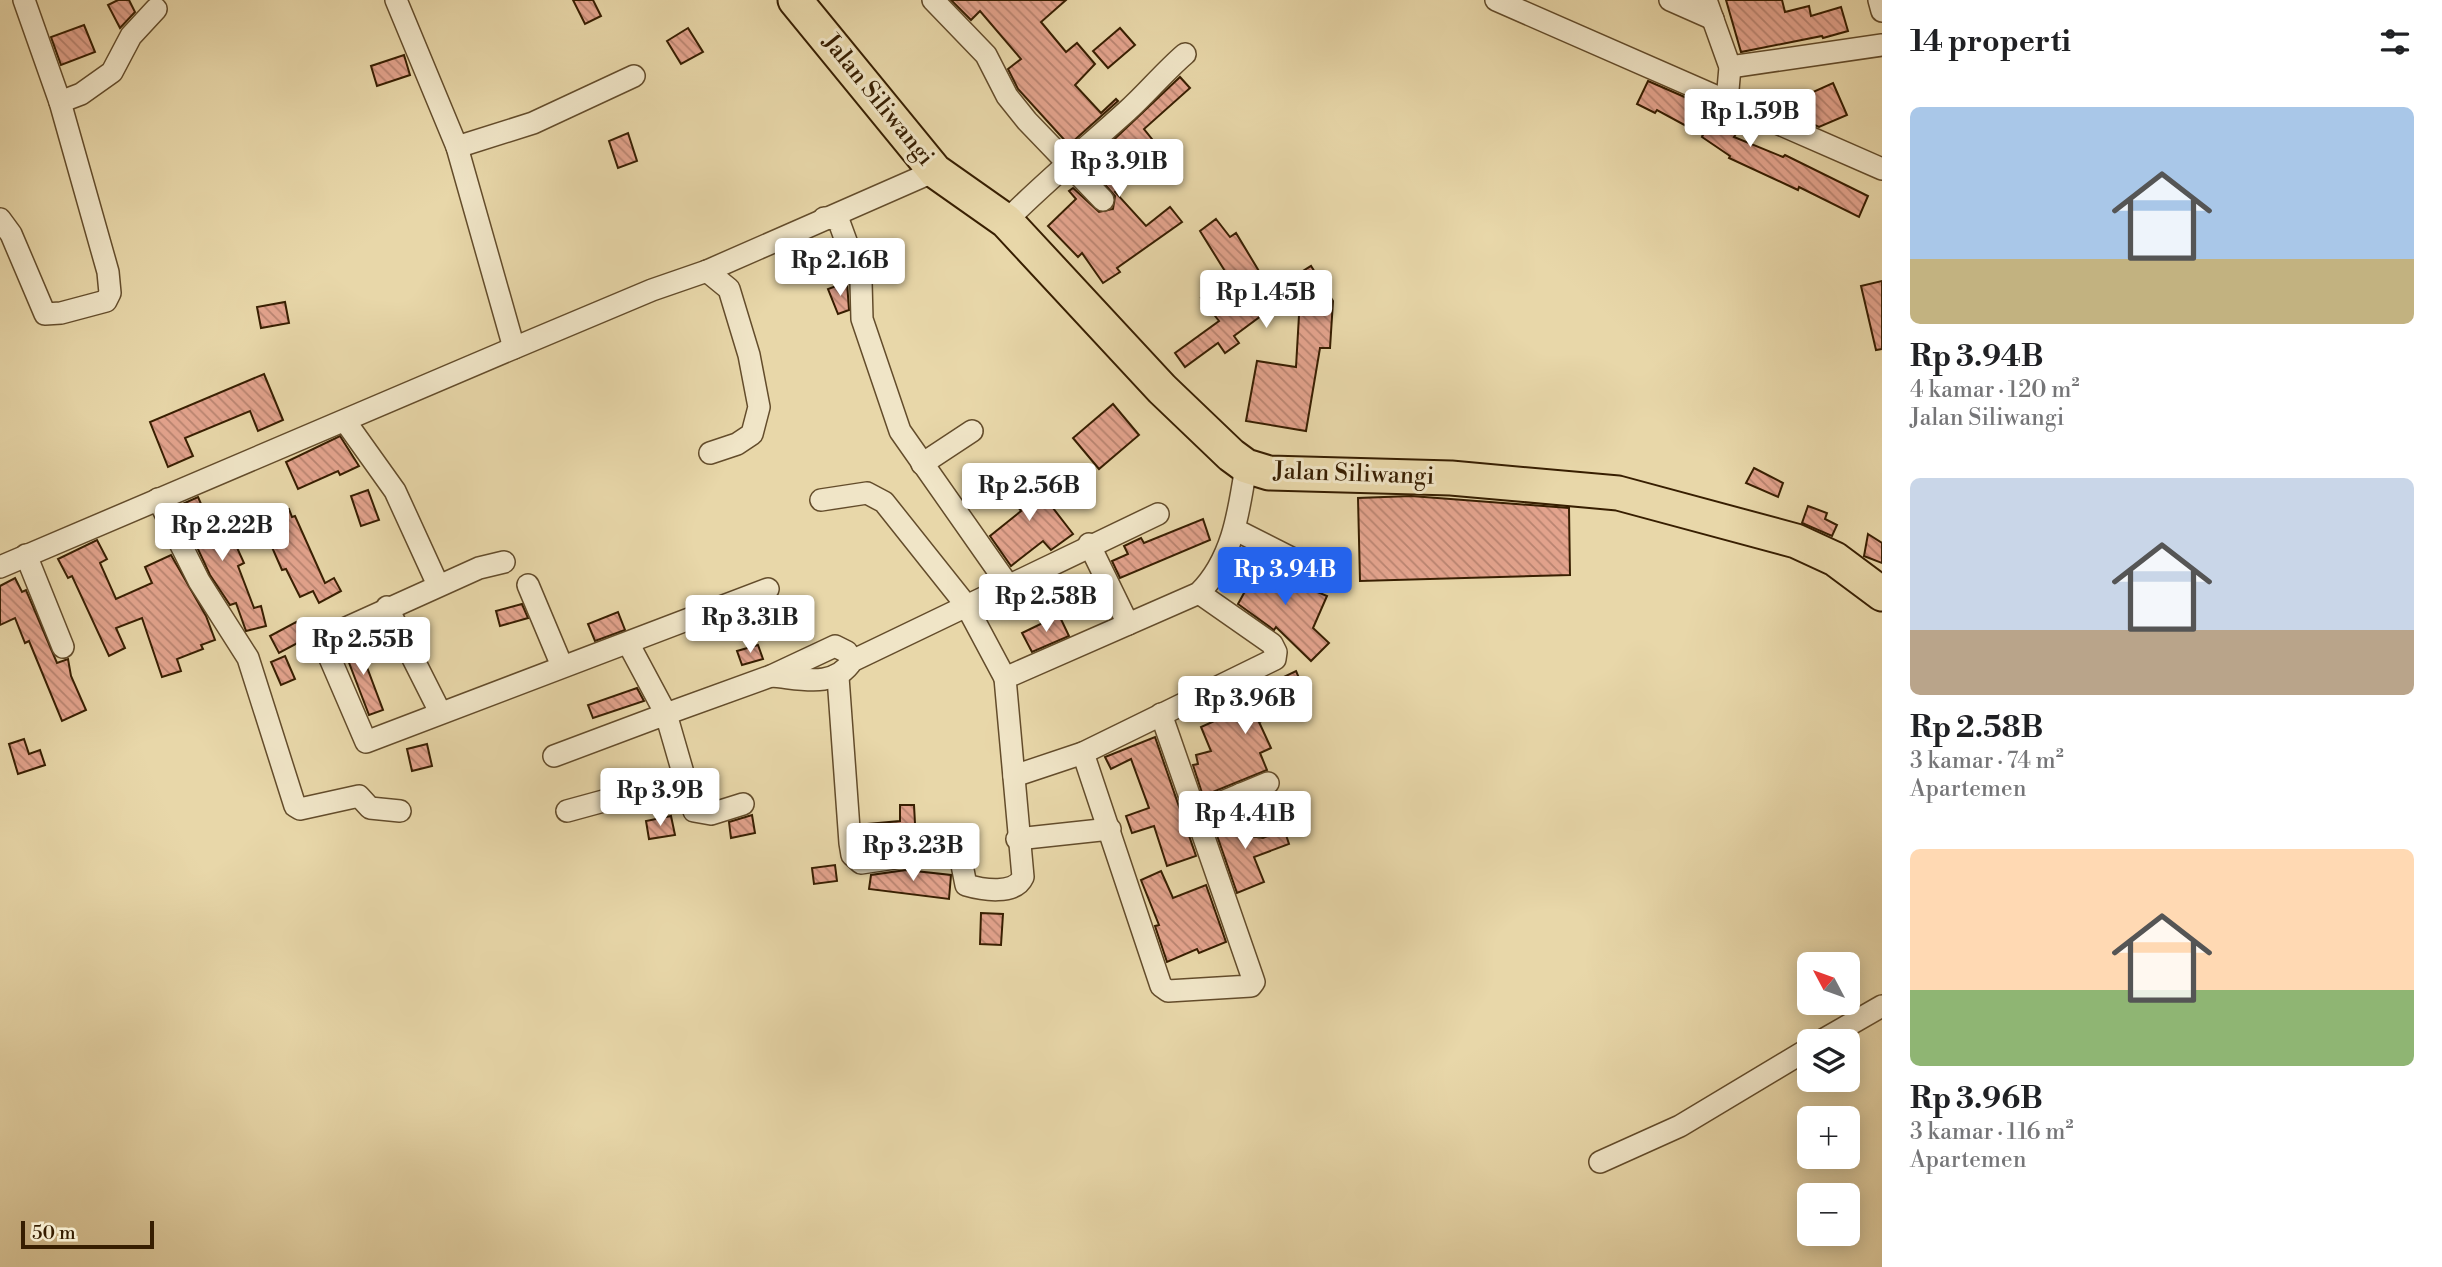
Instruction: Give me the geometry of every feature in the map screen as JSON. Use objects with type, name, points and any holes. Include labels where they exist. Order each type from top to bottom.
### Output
[{"type":"main road","name":"Jalan Siliwangi","points":[[795,0],[935,171],[1006,221],[1163,389],[1231,455],[1246,466],[1269,473],[1451,478],[1618,493],[1806,544],[1854,572],[1882,594]]},
{"type":"street","points":[[0,219],[10,234],[45,314],[106,301],[110,293],[108,272],[60,102],[24,0]]},
{"type":"street","points":[[933,0],[986,55],[1007,96],[1103,200]]},
{"type":"street","points":[[1496,0],[1882,169]]},
{"type":"street","points":[[1670,0],[1710,9],[1730,67],[1727,101]]},
{"type":"street","points":[[1879,0],[1882,11]]},
{"type":"street","points":[[400,1],[457,147],[514,348]]},
{"type":"street","points":[[60,102],[81,94],[112,72],[131,36],[156,9]]},
{"type":"street","points":[[1730,67],[1882,45]]},
{"type":"street","points":[[1006,221],[1066,162],[1131,108],[1154,81],[1185,54]]},
{"type":"street","points":[[457,147],[533,123],[634,76]]},
{"type":"street","points":[[0,567],[652,290],[707,271],[935,171]]},
{"type":"street","points":[[824,218],[838,219],[861,282],[862,319],[900,431],[1008,585]]},
{"type":"street","points":[[707,271],[729,289],[750,355],[759,407],[758,421],[752,434],[737,444],[710,453]]},
{"type":"street","points":[[345,421],[395,491],[438,585]]},
{"type":"street","points":[[922,464],[972,431]]},
{"type":"street","points":[[1005,678],[1199,593],[1209,583],[1236,530],[1246,466]]},
{"type":"street","points":[[821,500],[855,493],[877,495],[966,605],[1005,678],[1017,839],[1023,877],[1019,885],[1012,889],[967,886],[961,860],[949,850],[861,863],[855,859],[850,844],[838,677]]},
{"type":"street","points":[[158,499],[199,581],[248,658],[295,806],[300,809],[359,796],[370,808],[400,811]]},
{"type":"street","points":[[771,676],[826,680],[838,677],[852,661],[1089,544],[1158,514]]},
{"type":"street","points":[[1236,530],[1315,570]]},
{"type":"street","points":[[1089,544],[1128,624]]},
{"type":"street","points":[[26,555],[63,647]]},
{"type":"street","points":[[504,562],[479,568],[438,585],[335,633],[328,646],[329,656],[366,742],[768,589]]},
{"type":"street","points":[[528,585],[562,666]]},
{"type":"street","points":[[1014,776],[1083,753],[1275,659],[1276,652],[1272,644],[1199,593]]},
{"type":"street","points":[[387,607],[440,712]]},
{"type":"street","points":[[628,643],[666,713],[694,811],[711,814],[743,804]]},
{"type":"street","points":[[554,756],[771,676],[835,646],[847,652],[852,661]]},
{"type":"street","points":[[1083,753],[1161,986],[1168,991],[1251,986],[1254,982],[1252,975],[1161,714]]},
{"type":"street","points":[[567,811],[684,779]]},
{"type":"street","points":[[1196,813],[1268,783]]},
{"type":"street","points":[[1241,794],[1252,825],[1258,826],[1283,816]]},
{"type":"street","points":[[1017,839],[1110,829]]},
{"type":"street","points":[[1842,1029],[1882,1006]]},
{"type":"street","points":[[1600,1162],[1680,1126],[1797,1056]]},
{"type":"building","points":[[118,0],[129,0],[135,12],[120,28],[108,5]]},
{"type":"building","points":[[573,0],[593,0],[601,16],[585,24]]},
{"type":"building","points":[[951,0],[1066,0],[1041,22],[1066,52],[1077,43],[1095,64],[1075,85],[1101,113],[1116,99],[1118,101],[1069,145],[1018,89],[1008,69],[1021,59],[980,11],[971,20]]},
{"type":"building","points":[[1726,0],[1782,0],[1785,12],[1809,6],[1811,16],[1841,7],[1848,31],[1741,52]]},
{"type":"building","points":[[84,25],[95,52],[61,65],[51,37]]},
{"type":"building","points":[[688,28],[703,52],[681,64],[667,41]]},
{"type":"building","points":[[1120,28],[1135,45],[1108,68],[1093,51]]},
{"type":"building","points":[[404,55],[410,75],[377,86],[371,66]]},
{"type":"building","points":[[1180,77],[1190,88],[1144,129],[1164,154],[1115,192],[1146,226],[1170,207],[1182,222],[1117,268],[1120,272],[1103,283],[1082,253],[1078,257],[1048,226],[1076,199],[1069,191],[1073,188],[1099,212],[1113,209],[1115,196],[1094,172],[1111,159],[1104,149]]},
{"type":"building","points":[[1648,81],[1719,112],[1741,126],[1734,137],[1783,157],[1785,155],[1868,196],[1859,217],[1799,187],[1798,190],[1729,158],[1730,156],[1702,137],[1703,135],[1657,110],[1655,113],[1637,104]]},
{"type":"building","points":[[1833,83],[1847,115],[1819,127],[1801,119],[1793,101]]},
{"type":"building","points":[[628,133],[637,161],[618,168],[609,141]]},
{"type":"building","points":[[1216,219],[1230,237],[1236,233],[1271,291],[1311,266],[1333,301],[1330,348],[1320,348],[1306,431],[1246,421],[1257,361],[1296,367],[1300,298],[1268,318],[1265,313],[1234,336],[1239,343],[1225,353],[1218,343],[1185,367],[1175,353],[1219,321],[1201,298],[1228,276],[1200,231]]},
{"type":"building","points":[[1882,281],[1882,349],[1876,350],[1861,286]]},
{"type":"building","points":[[847,282],[849,310],[838,314],[828,289]]},
{"type":"building","points":[[285,302],[289,323],[261,328],[257,307]]},
{"type":"building","points":[[264,374],[283,420],[258,431],[250,411],[185,438],[193,456],[168,467],[150,422]]},
{"type":"building","points":[[1113,404],[1139,435],[1099,469],[1073,438]]},
{"type":"building","points":[[340,436],[359,466],[340,475],[338,471],[298,489],[286,462]]},
{"type":"building","points":[[1754,468],[1783,483],[1778,497],[1746,483]]},
{"type":"building","points":[[1026,473],[1073,534],[1051,550],[1043,541],[1011,566],[990,536],[1021,511],[1005,490]]},
{"type":"building","points":[[368,490],[379,520],[361,526],[351,496]]},
{"type":"building","points":[[1411,496],[1569,508],[1570,575],[1360,581],[1358,498]]},
{"type":"building","points":[[198,497],[215,536],[229,530],[244,563],[238,566],[254,608],[261,606],[266,626],[246,631],[236,603],[230,605],[210,575],[178,506]]},
{"type":"building","points":[[1808,506],[1827,513],[1825,519],[1837,525],[1832,536],[1802,523]]},
{"type":"building","points":[[289,509],[292,517],[295,516],[325,583],[334,578],[341,591],[319,603],[313,591],[300,597],[286,569],[282,570],[268,538],[264,540],[257,522]]},
{"type":"building","points":[[1203,519],[1210,540],[1120,578],[1112,561],[1128,554],[1124,546],[1141,538],[1144,543]]},
{"type":"building","points":[[1868,534],[1882,543],[1882,563],[1864,556]]},
{"type":"building","points":[[97,540],[107,559],[100,563],[116,599],[152,583],[145,567],[171,555],[206,616],[215,640],[201,645],[203,649],[177,659],[181,671],[162,677],[142,618],[116,628],[125,648],[109,656],[72,576],[68,578],[58,559]]},
{"type":"building","points":[[1253,559],[1296,578],[1294,582],[1327,596],[1313,628],[1329,643],[1311,661],[1276,627],[1274,630],[1238,604],[1249,584],[1243,582]]},
{"type":"building","points":[[15,578],[22,592],[26,590],[57,663],[68,659],[71,676],[86,710],[62,721],[29,641],[25,643],[15,618],[0,625],[0,586]]},
{"type":"building","points":[[522,604],[528,618],[500,626],[496,611]]},
{"type":"building","points":[[618,612],[625,630],[595,641],[588,624]]},
{"type":"building","points":[[1059,615],[1069,636],[1032,652],[1022,633]]},
{"type":"building","points":[[296,622],[305,639],[279,653],[270,636]]},
{"type":"building","points":[[356,638],[383,710],[369,715],[343,647]]},
{"type":"building","points":[[758,645],[763,659],[742,665],[737,651]]},
{"type":"building","points":[[285,656],[295,679],[281,685],[271,662]]},
{"type":"building","points":[[1296,671],[1310,704],[1259,722],[1271,748],[1260,753],[1267,770],[1203,796],[1193,765],[1198,764],[1196,755],[1211,751],[1201,727],[1261,700],[1257,690]]},
{"type":"building","points":[[637,688],[644,701],[593,718],[588,705]]},
{"type":"building","points":[[1155,737],[1196,856],[1167,866],[1154,826],[1132,833],[1126,816],[1149,808],[1131,759],[1111,769],[1105,757]]},
{"type":"building","points":[[24,739],[29,754],[40,750],[45,765],[18,774],[9,744]]},
{"type":"building","points":[[427,744],[432,766],[412,771],[407,749]]},
{"type":"building","points":[[900,805],[914,805],[916,842],[869,848],[868,824],[900,821]]},
{"type":"building","points":[[1233,812],[1244,835],[1263,838],[1284,829],[1289,844],[1254,857],[1264,882],[1237,893],[1212,821]]},
{"type":"building","points":[[752,815],[755,833],[731,838],[729,822]]},
{"type":"building","points":[[671,816],[675,835],[649,839],[646,821]]},
{"type":"building","points":[[835,865],[837,881],[814,884],[812,868]]},
{"type":"building","points":[[906,870],[951,875],[949,899],[869,889],[871,875]]},
{"type":"building","points":[[1161,871],[1173,898],[1206,885],[1226,942],[1199,953],[1197,949],[1167,962],[1155,926],[1159,925],[1141,880]]},
{"type":"building","points":[[981,913],[1003,914],[1001,945],[980,944]]}]
